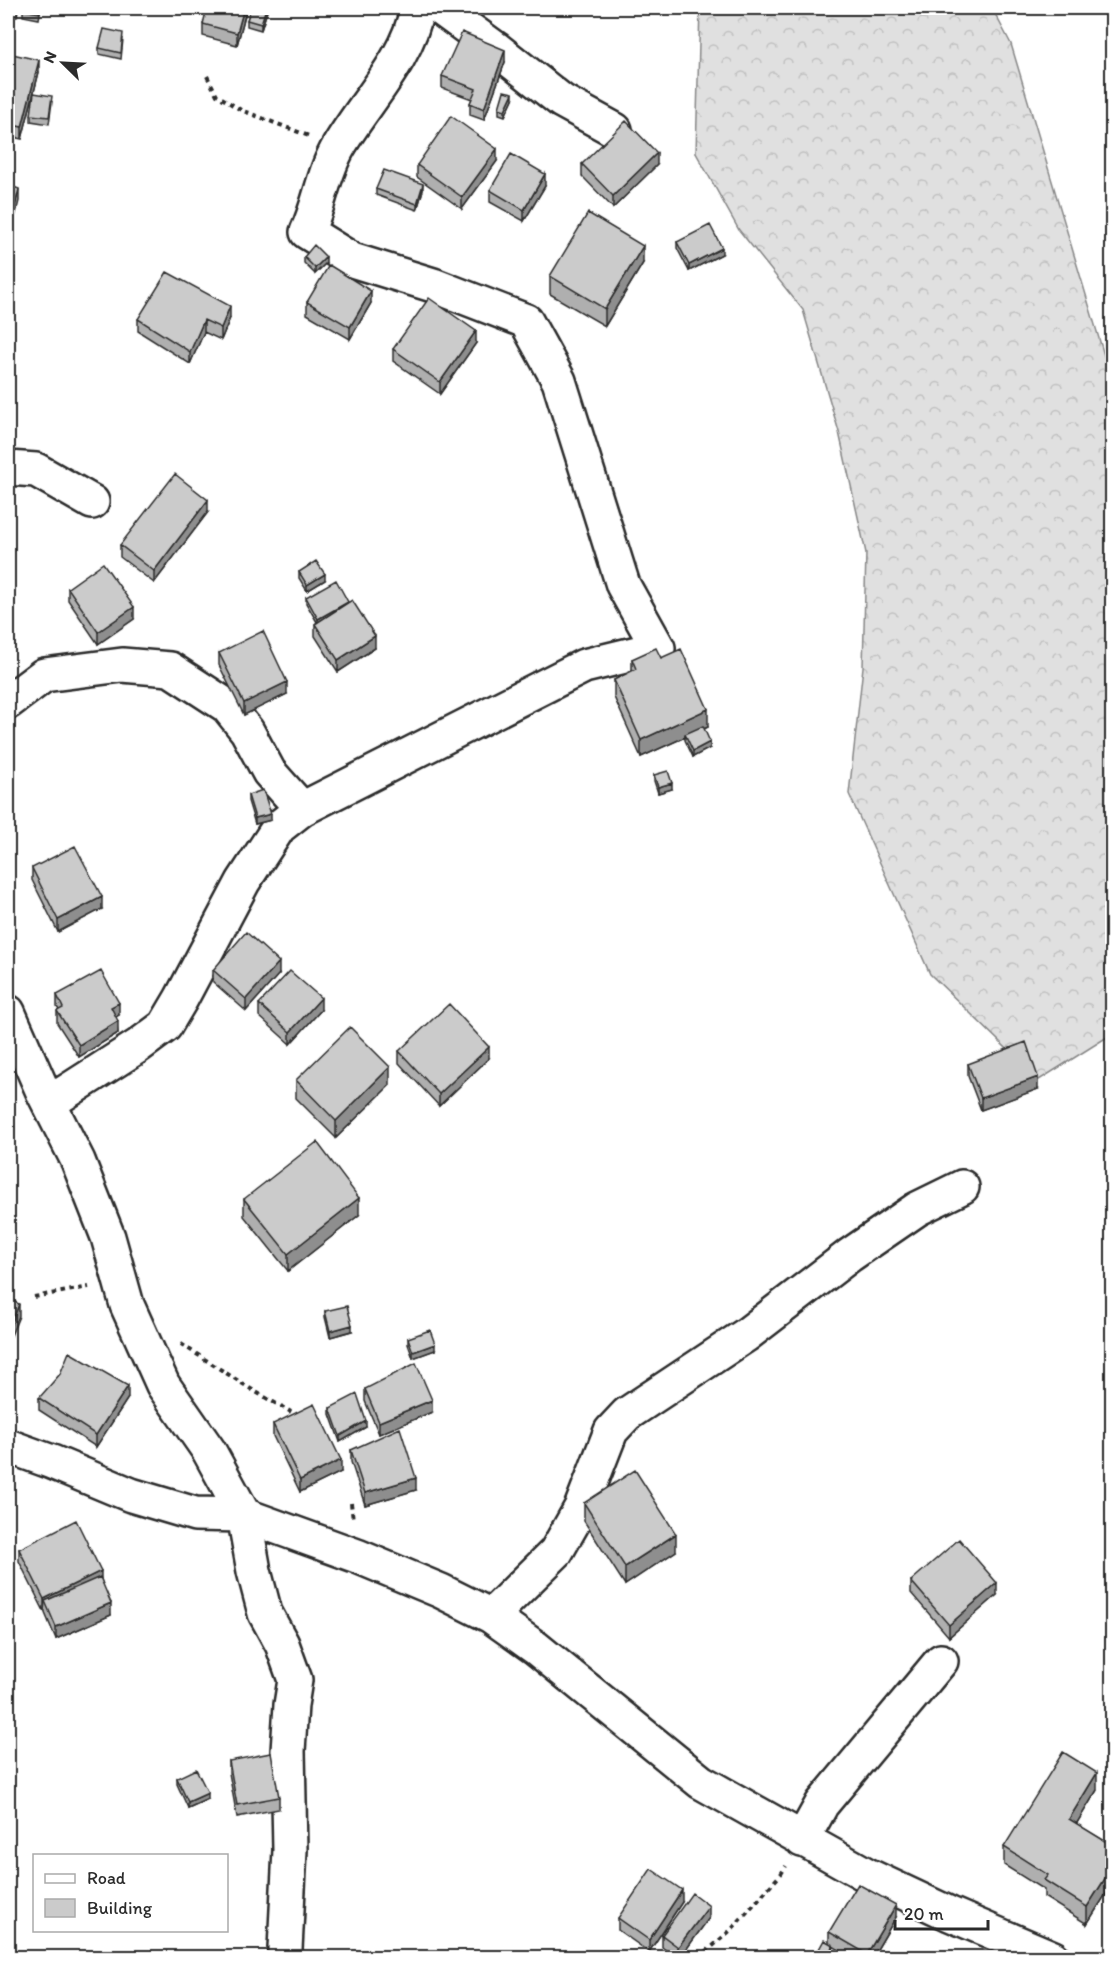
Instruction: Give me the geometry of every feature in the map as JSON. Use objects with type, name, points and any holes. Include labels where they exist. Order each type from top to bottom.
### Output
[{"type":"street","points":[[49,1103],[165,1026],[243,882],[279,827],[302,809],[584,666],[658,648],[623,585],[559,381],[526,321],[433,285],[352,260],[307,232],[325,177],[338,147],[402,49],[415,19],[417,8]]},
{"type":"street","points":[[440,8],[562,101],[615,130]]},
{"type":"street","points":[[8,468],[36,470],[92,502]]},
{"type":"street","points":[[8,702],[44,675],[122,665],[170,669],[227,706],[247,731],[269,772],[302,809]]},
{"type":"street","points":[[8,1012],[78,1161],[108,1237],[127,1305],[163,1385],[209,1451],[244,1515],[264,1613],[282,1644],[295,1680],[288,1751],[290,1838],[286,1958]]},
{"type":"street","points":[[491,1616],[556,1552],[581,1508],[611,1431],[627,1414],[747,1335],[850,1255],[917,1209],[962,1187]]},
{"type":"street","points":[[8,1446],[132,1495],[195,1514],[244,1515],[357,1556],[441,1591],[491,1616],[536,1648],[701,1782],[867,1875],[1053,1958]]},
{"type":"street","points":[[802,1840],[822,1803],[941,1661]]},
{"type":"path","points":[[207,76],[217,95],[241,110],[338,147]]},
{"type":"path","points":[[8,918],[15,916]]},
{"type":"path","points":[[34,1297],[93,1287],[127,1305]]},
{"type":"path","points":[[175,1340],[291,1412]]},
{"type":"path","points":[[699,1958],[731,1930],[781,1874],[802,1840]]},
{"type":"green space","points":[[700,8],[992,8],[1011,44],[1112,382],[1112,1034],[1039,1080],[930,974],[849,794],[863,667],[866,553],[839,432],[803,310],[739,230],[696,153]]},
{"type":"building","points":[[24,8],[40,8],[39,13],[23,10]]},
{"type":"building","points":[[207,8],[244,8],[237,33],[203,24]]},
{"type":"building","points":[[251,8],[266,8],[261,24],[247,20]]},
{"type":"building","points":[[104,29],[123,33],[121,53],[99,48]]},
{"type":"building","points":[[462,32],[505,50],[484,109],[470,103],[476,89],[442,76]]},
{"type":"building","points":[[8,53],[39,60],[22,127],[8,124]]},
{"type":"building","points":[[504,91],[513,93],[505,110],[499,108]]},
{"type":"building","points":[[34,93],[52,96],[49,117],[31,115]]},
{"type":"building","points":[[451,116],[497,149],[462,197],[417,165]]},
{"type":"building","points":[[626,121],[657,153],[613,196],[582,164]]},
{"type":"building","points":[[511,154],[545,174],[524,210],[490,190]]},
{"type":"building","points":[[384,170],[423,184],[417,204],[376,189]]},
{"type":"building","points":[[8,185],[19,189],[8,234]]},
{"type":"building","points":[[588,213],[643,246],[605,309],[550,276]]},
{"type":"building","points":[[710,225],[722,248],[689,265],[677,242]]},
{"type":"building","points":[[314,245],[326,257],[315,268],[304,257]]},
{"type":"building","points":[[329,265],[371,291],[350,327],[307,302]]},
{"type":"building","points":[[167,272],[230,306],[221,328],[204,320],[190,352],[138,319]]},
{"type":"building","points":[[429,298],[476,331],[440,382],[393,349]]},
{"type":"building","points":[[175,474],[208,500],[154,571],[120,545]]},
{"type":"building","points":[[316,561],[325,574],[307,585],[299,572]]},
{"type":"building","points":[[103,563],[134,607],[98,632],[68,588]]},
{"type":"building","points":[[336,580],[348,602],[318,619],[306,597]]},
{"type":"building","points":[[352,600],[375,636],[338,660],[315,624]]},
{"type":"building","points":[[263,631],[287,682],[244,703],[219,653]]},
{"type":"building","points":[[656,648],[661,658],[681,649],[708,709],[641,740],[614,680],[636,669],[632,659]]},
{"type":"building","points":[[703,726],[710,742],[693,751],[685,734]]},
{"type":"building","points":[[668,771],[672,783],[658,787],[654,775]]},
{"type":"building","points":[[263,790],[271,814],[255,818],[248,795]]},
{"type":"building","points":[[75,846],[102,897],[58,920],[32,868]]},
{"type":"building","points":[[246,932],[279,962],[246,999],[213,970]]},
{"type":"building","points":[[101,971],[119,1003],[111,1007],[118,1021],[79,1045],[57,1011],[63,1008],[57,995]]},
{"type":"building","points":[[290,971],[321,998],[290,1032],[259,1004]]},
{"type":"building","points":[[449,1004],[489,1047],[439,1094],[399,1051]]},
{"type":"building","points":[[350,1027],[390,1067],[336,1121],[296,1080]]},
{"type":"building","points":[[1026,1042],[1038,1077],[981,1098],[968,1064]]},
{"type":"building","points":[[317,1142],[359,1198],[288,1254],[244,1199]]},
{"type":"building","points":[[8,1298],[19,1304],[8,1331]]},
{"type":"building","points":[[347,1306],[352,1325],[330,1331],[325,1311]]},
{"type":"building","points":[[430,1330],[435,1344],[413,1352],[408,1338]]},
{"type":"building","points":[[69,1352],[128,1386],[96,1435],[39,1398],[60,1374]]},
{"type":"building","points":[[416,1363],[432,1400],[379,1422],[365,1389]]},
{"type":"building","points":[[357,1394],[366,1421],[340,1436],[330,1408]]},
{"type":"building","points":[[314,1404],[341,1460],[300,1480],[273,1424]]},
{"type":"building","points":[[400,1428],[416,1478],[365,1493],[351,1450]]},
{"type":"building","points":[[635,1470],[676,1534],[625,1567],[584,1503]]},
{"type":"building","points":[[76,1520],[101,1571],[44,1599],[19,1549]]},
{"type":"building","points":[[959,1539],[997,1583],[949,1625],[911,1581]]},
{"type":"building","points":[[100,1577],[111,1603],[56,1627],[45,1601]]},
{"type":"building","points":[[1063,1752],[1097,1773],[1069,1819],[1113,1846],[1113,1866],[1087,1907],[1044,1880],[1048,1875],[1004,1847]]},
{"type":"building","points":[[271,1753],[279,1797],[237,1805],[229,1761]]},
{"type":"building","points":[[196,1769],[208,1793],[188,1802],[177,1778]]},
{"type":"building","points":[[651,1869],[682,1890],[649,1940],[618,1918]]},
{"type":"building","points":[[858,1884],[896,1905],[867,1954],[829,1932]]},
{"type":"building","points":[[692,1893],[709,1906],[678,1947],[662,1935]]},
{"type":"building","points":[[824,1940],[833,1945],[827,1956],[818,1951]]}]
